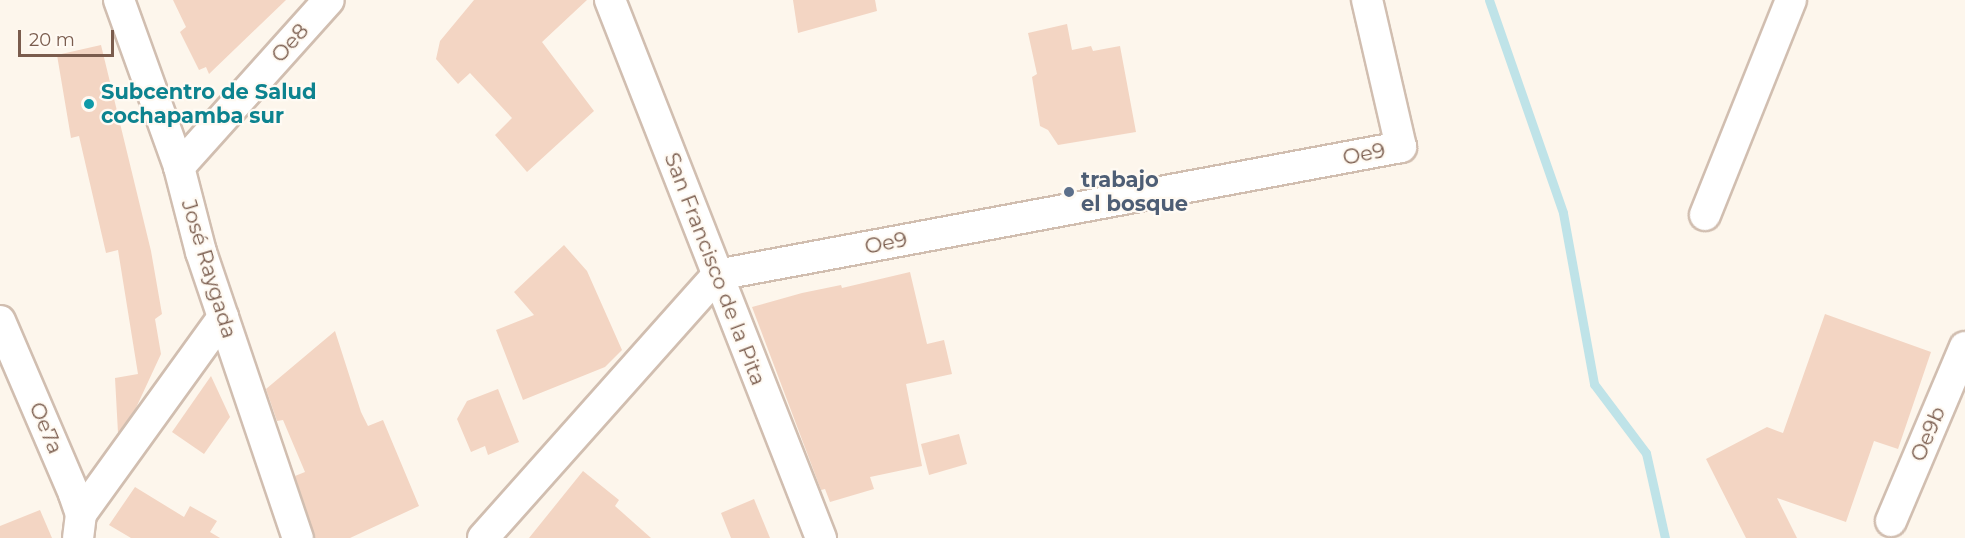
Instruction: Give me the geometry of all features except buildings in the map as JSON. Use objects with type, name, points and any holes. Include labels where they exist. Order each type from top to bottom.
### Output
[{"type":"street","name":"José Raygada","points":[[118,0],[179,167],[201,252],[298,538]]},
{"type":"street","name":"Oe8","points":[[179,167],[329,0]]},
{"type":"street","name":"San Francisco de la Pita","points":[[610,0],[821,538]]},
{"type":"street","name":"Oe9","points":[[717,275],[1401,147],[1367,0]]},
{"type":"street","points":[[1705,215],[1791,0]]},
{"type":"street","points":[[483,538],[717,275]]},
{"type":"street","points":[[79,526],[224,317]]},
{"type":"street","name":"Oe7a","points":[[0,321],[79,526]]},
{"type":"street","name":"Oe9b","points":[[1891,521],[1965,347]]},
{"type":"waterway","points":[[1489,0],[1563,213],[1594,384],[1646,453],[1665,538]]},
{"type":"place","name":"Subcentro de Salud cochapamba sur","points":[[89,104]]},
{"type":"place","name":"trabajo el bosque","points":[[1069,192]]}]
